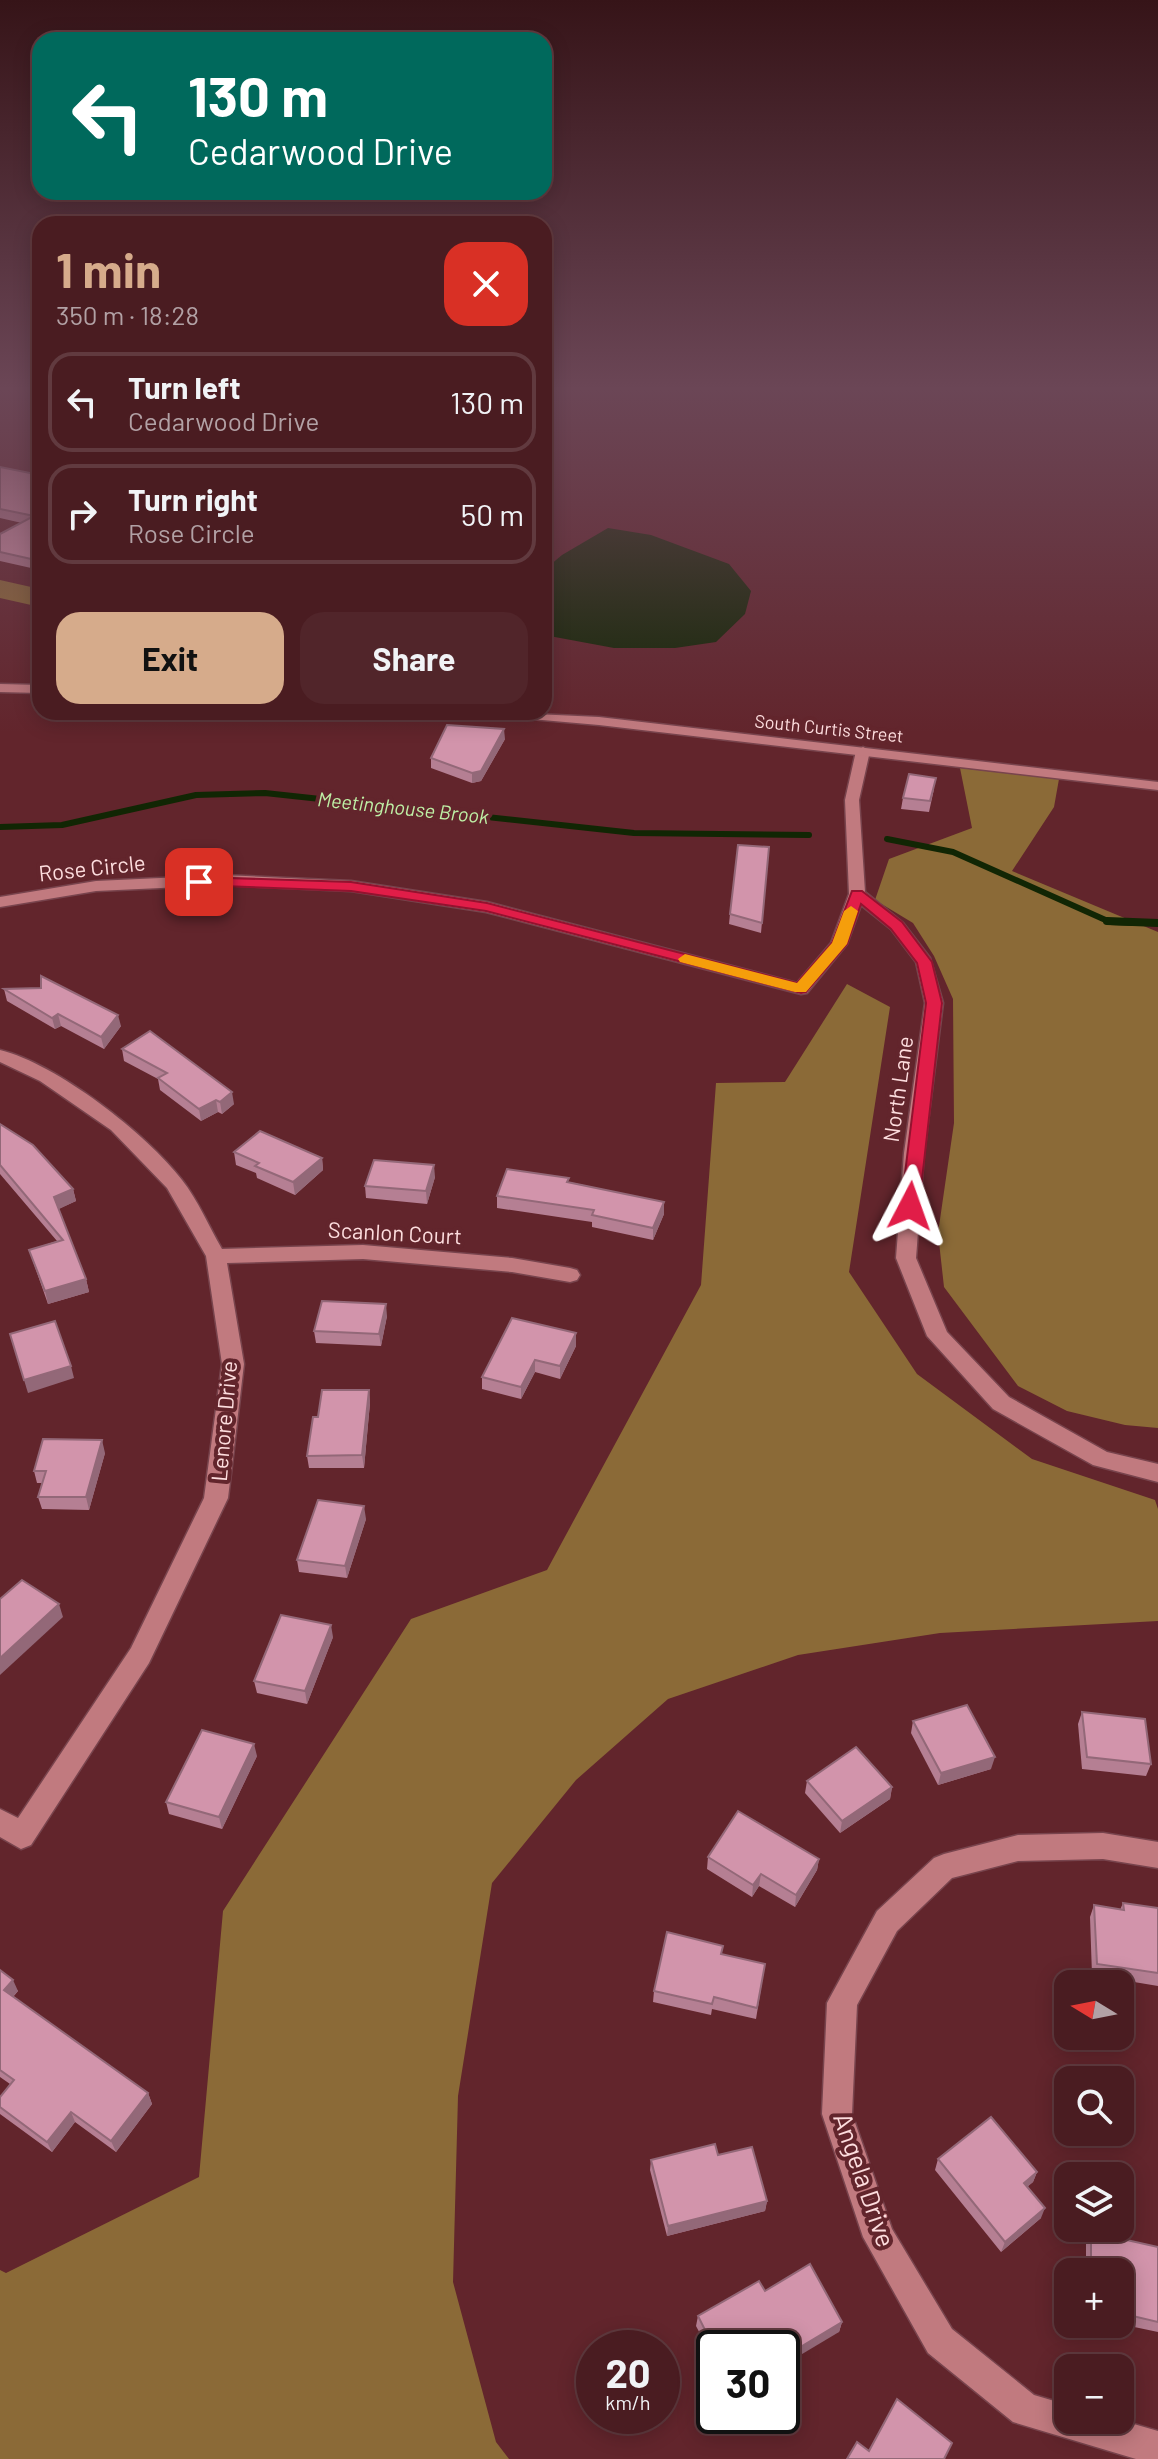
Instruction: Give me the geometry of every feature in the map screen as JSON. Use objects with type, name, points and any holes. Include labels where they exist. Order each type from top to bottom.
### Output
[{"type":"street","points":[[0,688],[32,689]]},
{"type":"street","name":"South Curtis Street","points":[[552,718],[1158,786]]},
{"type":"street","points":[[857,894],[852,800],[863,751]]},
{"type":"street","name":"Rose Circle","points":[[0,902],[96,886],[197,882],[351,886],[487,907],[801,989],[839,944],[857,894]]},
{"type":"street","name":"North Lane","points":[[857,894],[897,926],[924,962],[934,1003],[914,1153],[906,1258],[938,1336],[1001,1403],[1101,1459],[1158,1473]]},
{"type":"street","name":"Lenore Drive","points":[[0,1055],[46,1077],[118,1126],[175,1184],[216,1256],[233,1364],[216,1498],[140,1655],[11,1828]]},
{"type":"street","name":"Scanlon Court","points":[[216,1256],[363,1252],[512,1265],[570,1275]]},
{"type":"street","name":"Angela Drive","points":[[1158,1855],[1103,1846],[1018,1848],[944,1867],[887,1921],[842,2003],[837,2114],[879,2237],[940,2341],[1025,2410],[1158,2448]]},
{"type":"shaded area","points":[[608,528],[651,535],[729,564],[751,591],[745,614],[716,642],[675,648],[614,648],[552,636],[552,563]]},
{"type":"shaded area","points":[[0,580],[32,587],[32,605],[0,598]]},
{"type":"shaded area","points":[[960,768],[1059,779],[1054,807],[1012,871],[1158,932],[1158,1428],[1125,1425],[1067,1411],[1018,1386],[944,1287],[938,1233],[954,1123],[953,999],[934,956],[913,923],[875,900],[889,859],[972,828]]},
{"type":"shaded area","points":[[847,984],[890,1007],[849,1272],[917,1374],[1032,1459],[1155,1500],[1158,1509],[1158,1621],[940,1633],[798,1655],[668,1699],[576,1780],[492,1883],[458,2096],[453,2282],[496,2442],[509,2459],[0,2459],[0,2270],[6,2273],[199,2177],[223,1911],[411,1619],[547,1570],[701,1285],[716,1083],[785,1082]]},
{"type":"building","points":[[0,504],[32,504],[32,516],[0,509]]},
{"type":"building","points":[[32,517],[32,559],[0,552],[0,534]]},
{"type":"building","points":[[447,725],[504,729],[481,771],[472,773],[431,758]]},
{"type":"building","points":[[909,774],[936,778],[930,801],[903,798]]},
{"type":"building","points":[[738,845],[769,847],[762,923],[730,914]]},
{"type":"building","points":[[41,976],[118,1015],[101,1037],[58,1014],[52,1018],[4,989],[41,988]]},
{"type":"building","points":[[150,1031],[232,1092],[220,1102],[216,1100],[199,1109],[158,1078],[167,1073],[122,1049]]},
{"type":"building","points":[[0,1124],[33,1145],[73,1189],[54,1197],[86,1279],[45,1291],[29,1250],[63,1240],[0,1165]]},
{"type":"building","points":[[260,1131],[322,1158],[293,1182],[255,1166],[259,1163],[234,1152]]},
{"type":"building","points":[[374,1160],[434,1165],[426,1191],[365,1186]]},
{"type":"building","points":[[507,1169],[569,1178],[567,1182],[664,1202],[653,1228],[592,1215],[594,1210],[497,1196]]},
{"type":"building","points":[[322,1301],[386,1304],[379,1334],[314,1331]]},
{"type":"building","points":[[512,1318],[576,1333],[560,1366],[535,1360],[521,1387],[482,1377]]},
{"type":"building","points":[[55,1321],[71,1366],[24,1380],[10,1334]]},
{"type":"building","points":[[322,1390],[369,1390],[362,1455],[307,1456],[313,1417],[318,1417]]},
{"type":"building","points":[[43,1439],[102,1440],[86,1497],[38,1497],[46,1471],[34,1471]]},
{"type":"building","points":[[318,1500],[364,1506],[345,1566],[297,1560]]},
{"type":"building","points":[[22,1580],[59,1604],[0,1658],[0,1599]]},
{"type":"building","points":[[281,1615],[331,1625],[305,1691],[254,1681]]},
{"type":"building","points":[[967,1705],[995,1757],[941,1773],[913,1721]]},
{"type":"building","points":[[1082,1712],[1145,1719],[1151,1764],[1087,1757]]},
{"type":"building","points":[[202,1730],[254,1744],[219,1817],[166,1802]]},
{"type":"building","points":[[856,1747],[892,1787],[842,1821],[807,1781]]},
{"type":"building","points":[[738,1811],[819,1859],[796,1895],[761,1874],[753,1885],[708,1857]]},
{"type":"building","points":[[1123,1903],[1158,1908],[1158,1973],[1097,1964],[1094,1905],[1124,1910]]},
{"type":"building","points":[[667,1932],[723,1946],[721,1954],[765,1964],[757,2008],[714,1997],[712,2004],[654,1991]]},
{"type":"building","points":[[0,1970],[13,1980],[4,1990],[148,2093],[111,2141],[71,2112],[47,2142],[0,2107],[0,2097],[14,2080],[0,2070]]},
{"type":"building","points":[[991,2117],[1037,2172],[1024,2183],[1045,2208],[1005,2242],[938,2159]]},
{"type":"building","points":[[715,2144],[718,2155],[752,2147],[767,2201],[668,2226],[651,2160]]},
{"type":"building","points":[[1091,2242],[1134,2242],[1158,2247],[1158,2322],[1134,2316],[1134,2258],[1091,2258]]},
{"type":"building","points":[[810,2264],[842,2322],[800,2347],[800,2330],[705,2330],[698,2316],[759,2281],[765,2291]]},
{"type":"building","points":[[897,2399],[952,2443],[944,2459],[847,2459],[857,2442],[869,2451]]},
{"type":"waterway","name":"Meetinghouse Brook","points":[[0,827],[62,825],[196,795],[265,793],[634,833],[809,835]]},
{"type":"waterway","name":"Meetinghouse Brook","points":[[887,839],[953,852],[1108,921]]},
{"type":"waterway","name":"Meetinghouse Brook","points":[[1108,921],[1158,923]]},
{"type":"waterway","name":"Meetinghouse Brook","points":[[1108,921],[1136,923]]},
{"type":"slow traffic","points":[[685,959],[801,989],[839,944],[851,911]]},
{"type":"route","points":[[199,882],[225,880],[351,886],[487,907],[801,989],[839,944],[857,894],[897,926],[924,962],[934,1003],[910,1206]]}]
